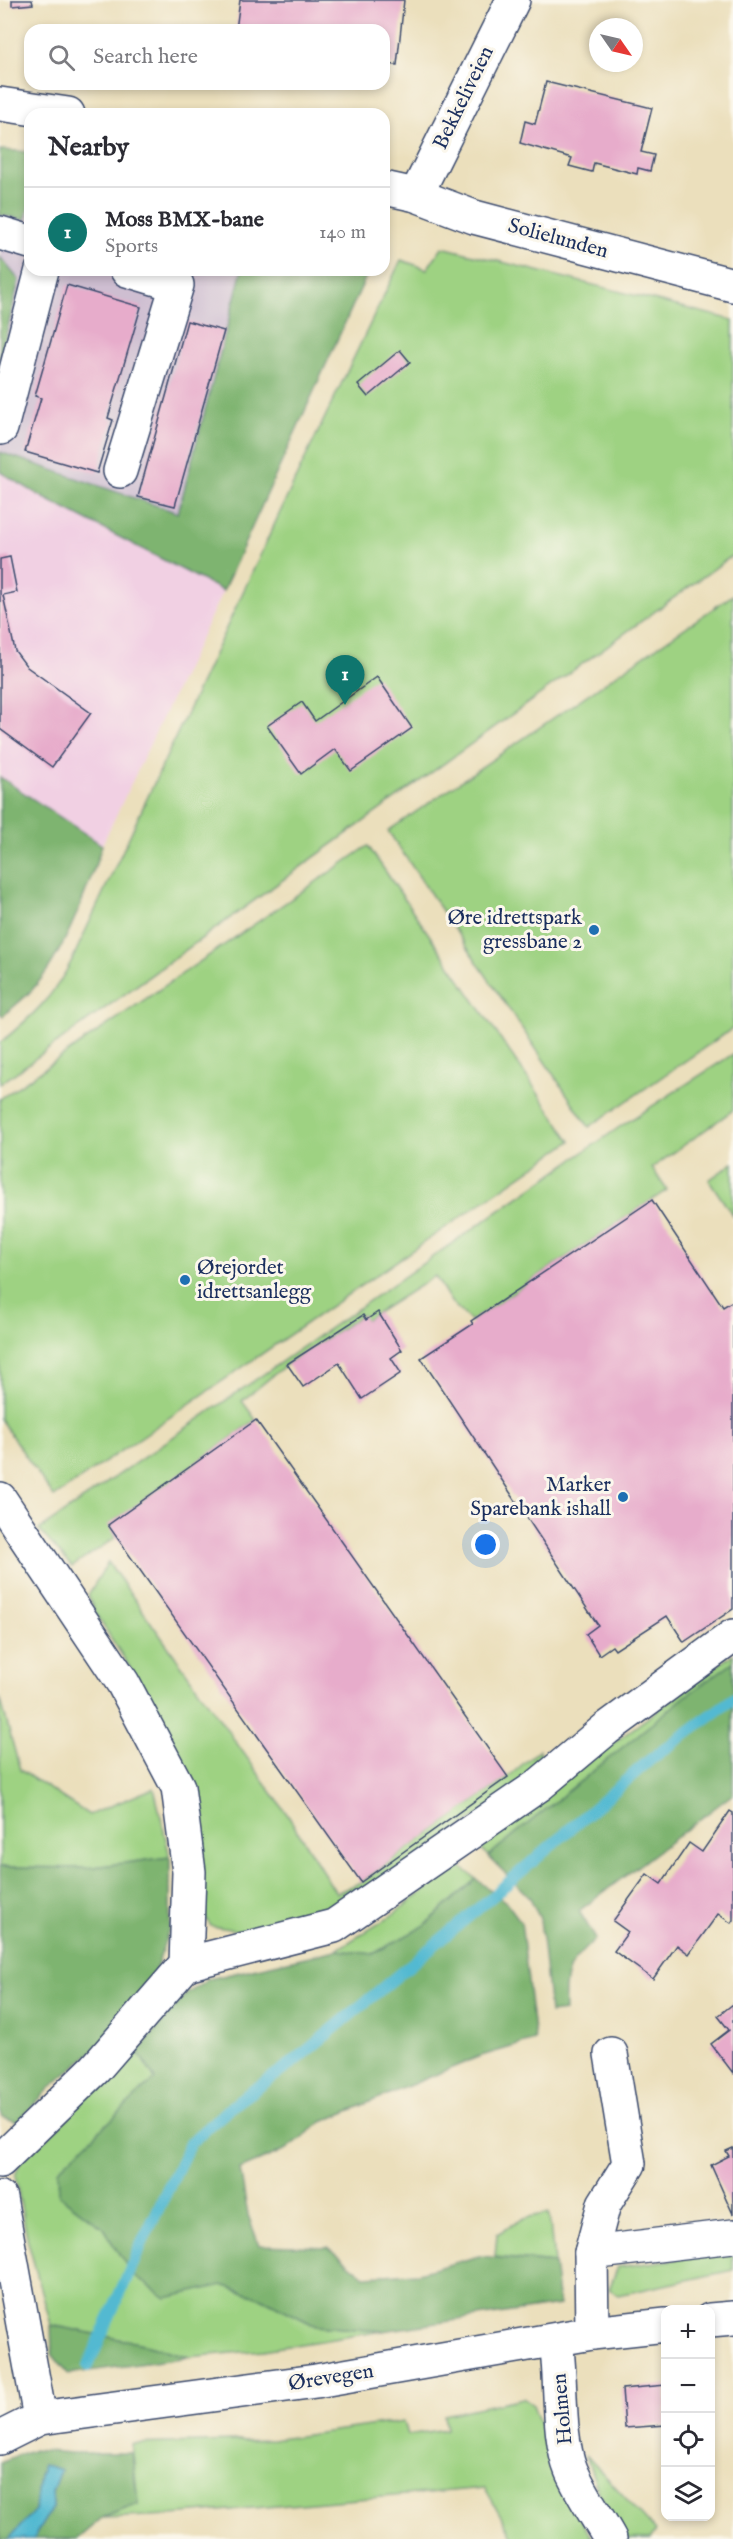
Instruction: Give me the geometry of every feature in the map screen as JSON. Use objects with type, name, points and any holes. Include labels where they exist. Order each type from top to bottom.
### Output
[{"type":"street","name":"Bekkeliveien","points":[[416,195],[513,0]]},
{"type":"street","points":[[0,104],[27,108]]},
{"type":"street","name":"Solielunden","points":[[390,189],[416,195],[474,217],[733,285]]},
{"type":"street","points":[[0,233],[24,240]]},
{"type":"street","points":[[1,428],[40,276]]},
{"type":"street","points":[[120,471],[177,285],[147,276]]},
{"type":"street","points":[[0,1499],[123,1683],[178,1788],[189,1872],[186,1964]]},
{"type":"street","points":[[0,2161],[94,2069],[186,1964],[334,1926],[538,1785],[601,1723],[733,1636]]},
{"type":"street","points":[[592,2333],[591,2253],[604,2204],[629,2164],[611,2054]]},
{"type":"street","points":[[0,2198],[40,2418]]},
{"type":"street","points":[[591,2253],[733,2236]]},
{"type":"street","points":[[715,2320],[733,2318]]},
{"type":"street","name":"Ørevegen","points":[[0,2438],[40,2418],[316,2381],[592,2333],[661,2326]]},
{"type":"street","name":"Holmen","points":[[556,2341],[561,2375],[563,2438],[571,2470],[610,2539]]},
{"type":"shaded area","points":[[0,215],[24,220],[24,276],[240,276],[178,513],[0,452],[0,361],[19,280],[0,257]]},
{"type":"shaded area","points":[[0,472],[46,499],[223,591],[102,845],[0,777]]},
{"type":"green space","points":[[0,150],[24,152],[24,220],[0,215]]},
{"type":"green space","points":[[442,247],[733,320],[733,555],[0,1084],[0,1043],[41,1006],[72,960],[302,465],[401,260],[427,269]]},
{"type":"green space","points":[[0,257],[19,280],[0,361]]},
{"type":"green space","points":[[240,276],[366,276],[223,591],[46,499],[0,472],[0,452],[178,513]]},
{"type":"green space","name":"Øre idrettspark gressbane 2","points":[[733,595],[733,1028],[589,1127],[388,831]]},
{"type":"green space","points":[[0,777],[102,845],[83,898],[57,954],[33,988],[3,1016],[0,1013]]},
{"type":"green space","name":"Ørejordet idrettsanlegg","points":[[368,846],[571,1141],[54,1497],[0,1419],[0,1099]]},
{"type":"green space","points":[[733,1054],[733,1110],[652,1168],[667,1190],[471,1321],[451,1302],[435,1276],[366,1320],[362,1315],[287,1364],[242,1401],[256,1420],[109,1525],[116,1537],[72,1567],[39,1530],[621,1126]]},
{"type":"green space","points":[[733,1163],[733,1216],[709,1180]]},
{"type":"green space","points":[[108,1562],[287,1814],[336,1893],[361,1882],[508,1777],[539,1750],[544,1757],[535,1777],[336,1913],[249,1932],[211,1926],[201,1912],[186,1775],[166,1724],[95,1613],[88,1595]]},
{"type":"green space","points":[[733,1654],[733,1662],[686,1696],[488,1856],[477,1845]]},
{"type":"green space","points":[[733,1662],[733,1794],[579,1911],[596,1939],[579,1955],[569,1970],[565,1988],[565,2011],[550,2013],[540,1919],[530,1898],[488,1856],[686,1696]]},
{"type":"green space","points":[[0,1697],[20,1770],[89,1815],[154,1788],[170,1857],[86,1868],[0,1867]]},
{"type":"green space","points":[[170,1857],[170,1926],[150,1987],[108,2038],[53,2085],[17,2122],[3,2117],[0,2111],[0,1867],[86,1868]]},
{"type":"green space","points":[[459,1865],[476,1879],[424,1926],[373,1954],[336,1950],[388,1918]]},
{"type":"green space","points":[[476,1879],[507,1903],[521,1922],[535,2040],[478,2057],[322,2122],[287,2149],[240,2169],[248,2215],[259,2245],[328,2247],[365,2276],[419,2273],[479,2256],[554,2263],[559,2305],[383,2331],[316,2326],[263,2299],[222,2285],[166,2298],[131,2273],[103,2228],[59,2195],[58,2170],[155,2079],[138,2052],[184,1996],[209,1979],[336,1950],[373,1954],[424,1926]]},
{"type":"green space","points":[[138,2052],[155,2079],[58,2170],[59,2195],[103,2228],[131,2273],[166,2298],[222,2285],[263,2299],[316,2326],[383,2331],[263,2350],[189,2357],[148,2345],[51,2325],[28,2242],[15,2176],[21,2160],[49,2128]]},
{"type":"green space","points":[[549,2213],[554,2263],[495,2257],[497,2234],[524,2218]]},
{"type":"green space","points":[[733,2252],[733,2270],[619,2295],[609,2289],[618,2267]]},
{"type":"green space","points":[[51,2325],[148,2345],[189,2357],[68,2374],[52,2354]]},
{"type":"green space","points":[[523,2398],[533,2405],[566,2493],[592,2539],[514,2539],[485,2488],[172,2515],[102,2518],[138,2504],[132,2444],[272,2440],[403,2421],[407,2435],[446,2429],[444,2415]]},
{"type":"green space","points":[[31,2450],[71,2453],[132,2453],[138,2504],[102,2518],[77,2539],[33,2539],[53,2506],[52,2491],[60,2470],[43,2464],[39,2476],[36,2510],[9,2539],[0,2539],[0,2462]]},
{"type":"green space","points":[[586,2455],[656,2531],[650,2539],[624,2539],[598,2491]]},
{"type":"water","points":[[43,2464],[60,2470],[52,2491],[53,2506],[33,2539],[9,2539],[35,2510],[39,2476]]},
{"type":"building","points":[[12,0],[32,0],[33,4],[12,6]]},
{"type":"building","points":[[240,0],[404,0],[397,65],[390,64],[390,24],[237,24]]},
{"type":"building","points":[[546,82],[652,108],[641,152],[654,155],[650,171],[638,168],[637,174],[594,163],[592,172],[569,166],[572,158],[520,143],[525,121],[535,124]]},
{"type":"building","points":[[67,285],[141,307],[108,418],[113,420],[97,473],[25,452],[41,398],[35,396]]},
{"type":"building","points":[[187,321],[224,331],[175,506],[138,497]]},
{"type":"building","points":[[400,350],[410,362],[368,397],[358,385]]},
{"type":"building","points":[[10,557],[17,592],[3,595],[15,651],[27,667],[91,713],[52,767],[0,729],[0,559]]},
{"type":"building","points":[[377,677],[412,728],[351,771],[335,749],[301,774],[267,726],[302,702],[315,721]]},
{"type":"building","name":"Marker Sparebank ishall","points":[[652,1200],[723,1307],[731,1302],[733,1305],[733,1609],[684,1642],[667,1616],[615,1650],[612,1646],[599,1655],[586,1634],[598,1625],[421,1358],[473,1324],[471,1321]]},
{"type":"building","points":[[378,1312],[402,1350],[391,1358],[401,1373],[362,1399],[339,1363],[303,1387],[287,1364],[363,1315],[366,1320]]},
{"type":"building","points":[[256,1420],[508,1777],[361,1882],[108,1525]]},
{"type":"building","points":[[730,1811],[733,1813],[733,1920],[731,1923],[718,1914],[689,1954],[677,1945],[653,1979],[614,1951],[628,1932],[613,1921],[647,1874],[661,1884],[689,1843],[702,1852]]},
{"type":"building","points":[[733,2004],[733,2073],[711,2044],[729,2030],[718,2016]]},
{"type":"building","points":[[733,2148],[733,2214],[711,2165],[729,2156],[726,2151]]},
{"type":"building","points":[[661,2385],[661,2425],[625,2428],[622,2389]]},
{"type":"waterway","points":[[88,2366],[142,2243],[190,2143],[238,2101],[291,2064],[480,1907],[651,1759],[733,1699]]},
{"type":"place","name":"Moss BMX-bane","points":[[345,705]]},
{"type":"place","name":"Øre idrettspark gressbane 2","points":[[594,930]]},
{"type":"place","name":"Ørejordet idrettsanlegg","points":[[185,1280]]},
{"type":"place","name":"Marker Sparebank ishall","points":[[623,1497]]}]
